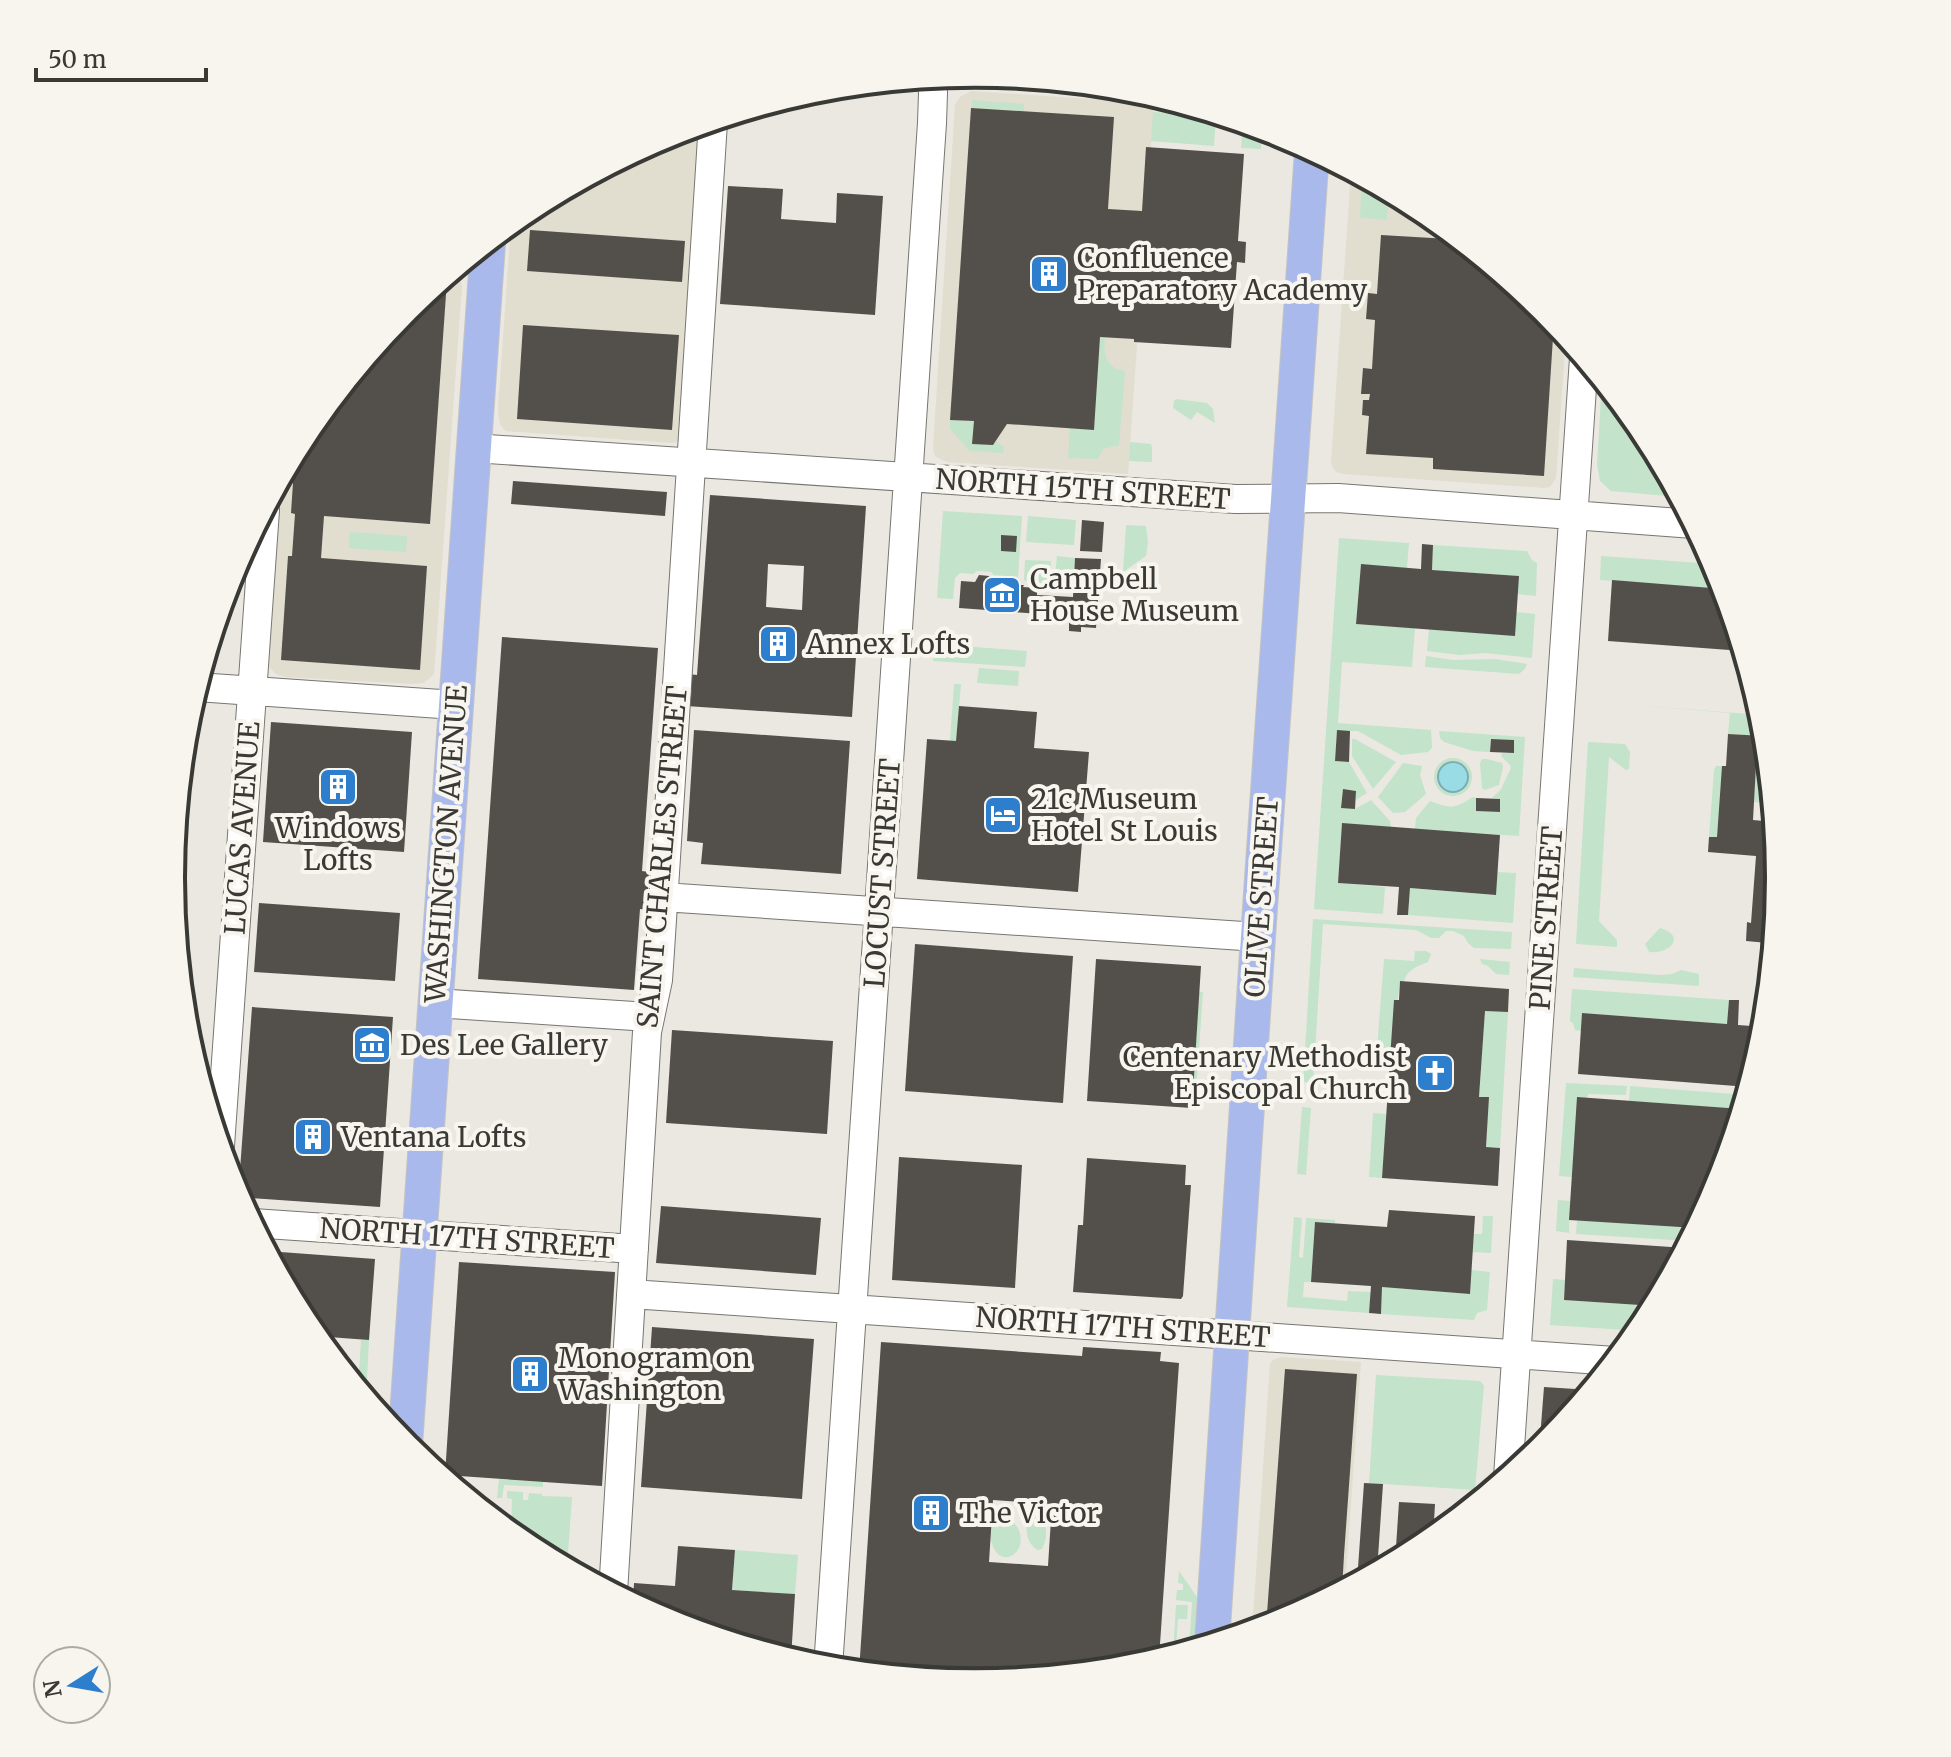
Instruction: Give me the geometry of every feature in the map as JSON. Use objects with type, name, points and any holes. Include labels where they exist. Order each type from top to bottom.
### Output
[{"type":"main road","name":"OLIVE STREET","points":[[1213,1632],[1311,164]]},
{"type":"main road","name":"WASHINGTON AVENUE","points":[[406,1426],[483,260]]},
{"type":"street","name":"LOCUST STREET","points":[[829,1655],[933,90]]},
{"type":"street","name":"SAINT CHARLES STREET","points":[[614,1581],[649,1017],[658,980],[712,133]]},
{"type":"street","name":"PINE STREET","points":[[1509,1461],[1583,373]]},
{"type":"street","name":"NORTH 15TH STREET","points":[[473,448],[1235,499],[1338,498],[1681,523]]},
{"type":"street","name":"LUCAS AVENUE","points":[[221,1113],[263,537]]},
{"type":"street","points":[[209,688],[455,705]]},
{"type":"street","points":[[663,897],[1258,937]]},
{"type":"street","points":[[435,1003],[649,1017]]},
{"type":"street","name":"NORTH 17TH STREET","points":[[265,1224],[634,1249]]},
{"type":"street","name":"NORTH 17TH STREET","points":[[631,1294],[1603,1360]]},
{"type":"shaded area","name":"Confluence Preparatory Academy","points":[[971,91],[1113,100],[1154,109],[1128,474],[947,462],[934,453],[955,105],[960,97]]},
{"type":"shaded area","points":[[700,138],[679,441],[672,443],[506,431],[501,426],[498,408],[510,240],[580,194]]},
{"type":"shaded area","points":[[1350,183],[1415,221],[1457,251],[1497,284],[1565,352],[1556,478],[1550,487],[1343,474],[1336,472],[1331,462]]},
{"type":"shaded area","points":[[460,279],[434,674],[424,683],[413,684],[285,677],[269,667],[279,506],[318,439],[348,397],[381,357]]},
{"type":"shaded area","points":[[1281,1357],[1361,1362],[1346,1576],[1253,1618],[1270,1364]]},
{"type":"green space","points":[[973,100],[1024,104],[1024,111],[971,108]]},
{"type":"green space","points":[[1153,112],[1173,113],[1215,126],[1214,146],[1151,141]]},
{"type":"green space","points":[[1242,135],[1261,142],[1261,149],[1241,148]]},
{"type":"green space","points":[[1361,189],[1388,204],[1387,220],[1360,218]]},
{"type":"green space","points":[[1100,337],[1105,337],[1105,355],[1110,364],[1125,371],[1119,445],[1103,449],[1098,459],[1068,458],[1070,428],[1094,429]]},
{"type":"green space","points":[[1601,395],[1633,439],[1667,496],[1611,491],[1600,481],[1597,465]]},
{"type":"green space","points":[[1176,399],[1207,403],[1213,409],[1215,423],[1197,412],[1191,420],[1173,408]]},
{"type":"green space","points":[[950,420],[974,421],[973,443],[993,445],[996,441],[1004,447],[1003,453],[970,451],[950,429]]},
{"type":"green space","points":[[1130,442],[1151,444],[1152,462],[1129,461]]},
{"type":"green space","points":[[943,511],[1022,516],[1018,577],[977,571],[973,574],[960,573],[955,578],[953,599],[937,598]]},
{"type":"green space","points":[[1028,516],[1076,520],[1074,545],[1026,542]]},
{"type":"green space","points":[[1126,525],[1146,526],[1148,543],[1146,556],[1123,572]]},
{"type":"green space","points":[[350,532],[407,536],[406,552],[349,548]]},
{"type":"green space","points":[[1339,538],[1409,543],[1407,568],[1361,565],[1356,624],[1415,628],[1412,667],[1342,662],[1338,723],[1431,730],[1432,748],[1428,752],[1401,755],[1358,731],[1337,731],[1335,761],[1349,762],[1367,793],[1356,800],[1356,791],[1343,789],[1341,807],[1355,809],[1371,800],[1390,821],[1391,827],[1342,824],[1338,883],[1385,887],[1383,914],[1314,909]]},
{"type":"green space","points":[[1433,545],[1527,551],[1537,563],[1536,596],[1517,594],[1518,576],[1432,570]]},
{"type":"green space","points":[[1057,556],[1075,558],[1073,587],[1067,586],[1067,580],[1061,580],[1059,586],[1054,586]]},
{"type":"green space","points":[[1601,556],[1700,563],[1711,588],[1600,580]]},
{"type":"green space","points":[[1025,560],[1051,561],[1050,585],[1024,580]]},
{"type":"green space","points":[[1516,612],[1535,614],[1532,658],[1427,651],[1429,629]]},
{"type":"green space","points":[[934,644],[1027,651],[1025,667],[933,661]]},
{"type":"green space","points":[[1426,656],[1453,660],[1495,659],[1527,664],[1519,674],[1425,667]]},
{"type":"green space","points":[[979,668],[1019,671],[1018,686],[977,683]]},
{"type":"green space","points":[[954,684],[961,684],[956,741],[950,741]]},
{"type":"green space","points":[[1635,705],[1749,714],[1753,735],[1728,734],[1730,713]]},
{"type":"green space","points":[[1439,731],[1525,737],[1519,836],[1415,829],[1416,818],[1430,801],[1453,806],[1473,797],[1476,798],[1476,811],[1500,812],[1500,799],[1492,798],[1501,789],[1511,768],[1501,756],[1502,753],[1514,753],[1514,740],[1491,739],[1490,752],[1473,751],[1444,742]]},
{"type":"green space","points":[[1352,739],[1396,762],[1373,789],[1352,756]]},
{"type":"green space","points":[[1588,742],[1625,744],[1630,752],[1629,769],[1626,770],[1609,757],[1599,921],[1617,940],[1617,947],[1576,944]]},
{"type":"green space","points":[[1453,758],[1467,763],[1472,777],[1467,791],[1453,796],[1439,791],[1434,777],[1439,763]]},
{"type":"green space","points":[[1482,759],[1502,763],[1503,767],[1499,785],[1485,790],[1482,788]]},
{"type":"green space","points":[[1403,763],[1422,766],[1420,775],[1426,794],[1405,812],[1393,813],[1378,797]]},
{"type":"green space","points":[[1716,766],[1722,766],[1717,837],[1709,837],[1714,770]]},
{"type":"green space","points":[[1756,766],[1759,775],[1762,803],[1754,802]]},
{"type":"green space","points":[[1497,872],[1516,873],[1513,923],[1408,915],[1410,888],[1495,895]]},
{"type":"green space","points":[[1313,919],[1512,932],[1511,949],[1474,948],[1464,936],[1453,931],[1446,931],[1439,938],[1431,938],[1416,930],[1323,924],[1313,1083],[1303,1082]]},
{"type":"green space","points":[[1660,928],[1673,935],[1674,940],[1663,950],[1649,952],[1645,944]]},
{"type":"green space","points":[[1415,951],[1431,954],[1428,962],[1413,969],[1404,982],[1400,982],[1391,1049],[1377,1048],[1384,959],[1414,961]]},
{"type":"green space","points":[[1480,959],[1510,962],[1509,975],[1496,974]]},
{"type":"green space","points":[[1574,968],[1660,975],[1681,970],[1699,974],[1699,986],[1573,977]]},
{"type":"green space","points":[[1572,989],[1729,1000],[1727,1024],[1583,1013],[1581,1031],[1575,1030],[1570,1021]]},
{"type":"green space","points":[[1199,992],[1203,992],[1195,1108],[1192,1108]]},
{"type":"green space","points":[[1753,1002],[1756,1002],[1752,1026]]},
{"type":"green space","points":[[1485,1011],[1508,1012],[1500,1148],[1486,1147],[1488,1097],[1479,1097]]},
{"type":"green space","points":[[1566,1083],[1627,1086],[1626,1095],[1588,1094],[1572,1177],[1559,1176]]},
{"type":"green space","points":[[1630,1086],[1736,1094],[1731,1108],[1629,1101]]},
{"type":"green space","points":[[1302,1107],[1311,1108],[1306,1175],[1297,1174]]},
{"type":"green space","points":[[1373,1113],[1387,1114],[1382,1178],[1369,1177]]},
{"type":"green space","points":[[1558,1200],[1570,1201],[1569,1233],[1556,1231]]},
{"type":"green space","points":[[1483,1216],[1493,1216],[1491,1253],[1472,1252],[1474,1234],[1482,1234]]},
{"type":"green space","points":[[1294,1217],[1302,1218],[1299,1257],[1303,1258],[1306,1218],[1335,1220],[1335,1223],[1315,1222],[1311,1282],[1304,1282],[1303,1297],[1347,1301],[1348,1291],[1371,1292],[1369,1313],[1287,1307]]},
{"type":"green space","points":[[1577,1220],[1684,1227],[1678,1240],[1576,1234]]},
{"type":"green space","points":[[1471,1270],[1490,1272],[1487,1310],[1477,1313],[1474,1320],[1381,1314],[1382,1287],[1469,1294]]},
{"type":"green space","points":[[1553,1279],[1565,1280],[1564,1300],[1641,1305],[1624,1330],[1550,1325]]},
{"type":"green space","points":[[361,1340],[369,1340],[367,1383],[359,1373]]},
{"type":"green space","points":[[1376,1375],[1480,1381],[1484,1386],[1475,1490],[1369,1483]]},
{"type":"green space","points":[[499,1479],[543,1482],[543,1487],[504,1485],[502,1498],[497,1498]]},
{"type":"green space","points":[[507,1491],[523,1492],[523,1500],[528,1500],[529,1493],[572,1497],[568,1556],[511,1518],[512,1499],[507,1498]]},
{"type":"green space","points":[[993,1508],[1010,1519],[1019,1530],[1021,1541],[1018,1550],[1011,1556],[1003,1557],[996,1552],[991,1540]]},
{"type":"green space","points":[[1035,1513],[1042,1515],[1046,1532],[1042,1549],[1038,1550],[1030,1543],[1027,1534],[1029,1519]]},
{"type":"green space","points":[[735,1550],[798,1555],[795,1594],[732,1590]]},
{"type":"green space","points":[[1179,1571],[1197,1597],[1195,1638],[1190,1639],[1192,1602],[1176,1600],[1177,1590],[1183,1590],[1183,1584],[1178,1583]]},
{"type":"green space","points":[[1176,1605],[1188,1605],[1187,1619],[1178,1619],[1176,1643],[1174,1644]]},
{"type":"water","points":[[1453,762],[1464,766],[1468,777],[1464,788],[1453,792],[1442,788],[1438,777],[1442,766]]},
{"type":"building","name":"Confluence Preparatory Academy","points":[[971,108],[1114,117],[1108,209],[1142,211],[1146,147],[1244,154],[1238,241],[1246,242],[1245,263],[1237,262],[1231,348],[1100,337],[1094,430],[1007,424],[993,445],[972,444],[974,421],[950,420]]},
{"type":"building","points":[[728,186],[783,189],[781,219],[836,223],[837,193],[883,196],[875,315],[720,304]]},
{"type":"building","points":[[530,230],[685,241],[682,282],[527,271]]},
{"type":"building","points":[[1381,235],[1439,238],[1497,284],[1553,339],[1544,476],[1433,469],[1433,458],[1366,454],[1369,416],[1362,415],[1363,400],[1369,400],[1370,394],[1361,394],[1363,368],[1372,369],[1375,320],[1366,319],[1368,293],[1377,294]]},
{"type":"building","points":[[446,292],[430,524],[324,516],[321,558],[427,566],[420,670],[281,660],[288,556],[292,556],[295,514],[291,513],[293,479],[318,439],[381,357]]},
{"type":"building","points":[[523,325],[679,335],[672,430],[517,419]]},
{"type":"building","points":[[513,481],[667,492],[665,516],[511,504]]},
{"type":"building","points":[[710,495],[866,506],[852,717],[686,706],[688,674],[697,675]],"holes":[[[768,564],[804,566],[802,610],[766,607]]]},
{"type":"building","points":[[1082,520],[1104,522],[1102,552],[1080,551]]},
{"type":"building","points":[[1001,535],[1017,536],[1016,552],[1001,551]]},
{"type":"building","points":[[1422,544],[1433,545],[1432,570],[1519,576],[1515,636],[1356,624],[1361,564],[1421,569]]},
{"type":"building","name":"Campbell House Museum","points":[[1075,558],[1101,559],[1096,628],[1081,627],[1081,632],[1069,631],[1069,616],[959,608],[961,581],[975,582],[979,575],[989,576],[992,583],[1003,584],[1007,579],[1015,580],[1023,587],[1037,588],[1037,595],[1073,597]]},
{"type":"building","points":[[1612,580],[1710,588],[1732,650],[1608,641]]},
{"type":"building","points":[[502,637],[658,648],[642,871],[649,872],[647,910],[640,909],[634,990],[478,979]]},
{"type":"building","name":"21c Museum Hotel St Louis","points":[[959,706],[1037,712],[1034,748],[1089,752],[1078,892],[917,879],[927,739],[956,741]]},
{"type":"building","name":"Windows Lofts","points":[[271,722],[412,732],[404,852],[263,842]]},
{"type":"building","points":[[694,730],[850,741],[841,874],[701,864],[703,843],[687,841]]},
{"type":"building","points":[[1337,730],[1350,731],[1349,762],[1335,761]]},
{"type":"building","points":[[1728,734],[1753,735],[1758,766],[1753,820],[1763,821],[1764,827],[1766,878],[1763,943],[1746,941],[1747,922],[1751,923],[1756,856],[1708,852],[1709,837],[1717,837],[1722,766],[1726,766]]},
{"type":"building","points":[[1491,739],[1514,740],[1514,753],[1490,752]]},
{"type":"building","points":[[1343,789],[1356,791],[1355,809],[1341,808]]},
{"type":"building","points":[[1476,798],[1500,799],[1500,812],[1476,811]]},
{"type":"building","points":[[1342,823],[1500,835],[1496,895],[1410,888],[1408,915],[1397,915],[1399,887],[1338,883]]},
{"type":"building","points":[[259,903],[400,913],[395,981],[254,972]]},
{"type":"building","points":[[915,944],[1073,956],[1063,1103],[905,1091]]},
{"type":"building","points":[[1096,959],[1201,966],[1192,1108],[1087,1101]]},
{"type":"building","name":"Centenary Methodist Episcopal Church","points":[[1400,981],[1509,989],[1508,1012],[1485,1011],[1479,1097],[1489,1097],[1486,1147],[1500,1148],[1498,1186],[1382,1178],[1394,1000],[1399,1000]]},
{"type":"building","points":[[1729,1000],[1739,1000],[1738,1025],[1752,1026],[1738,1086],[1578,1074],[1582,1013],[1727,1024]]},
{"type":"building","name":"Ventana Lofts","points":[[252,1007],[393,1017],[380,1207],[253,1198],[240,1168]]},
{"type":"building","points":[[672,1030],[833,1041],[827,1134],[666,1123]]},
{"type":"building","points":[[1577,1097],[1731,1108],[1706,1181],[1684,1227],[1569,1220]]},
{"type":"building","points":[[899,1157],[1022,1165],[1015,1288],[892,1280]]},
{"type":"building","points":[[1087,1158],[1186,1165],[1185,1185],[1191,1185],[1181,1299],[1073,1292],[1078,1225],[1083,1225]]},
{"type":"building","points":[[661,1206],[821,1218],[816,1275],[656,1263]]},
{"type":"building","points":[[1389,1210],[1475,1216],[1470,1294],[1382,1287],[1381,1314],[1369,1313],[1371,1286],[1311,1282],[1315,1222],[1387,1227]]},
{"type":"building","points":[[1567,1240],[1674,1247],[1641,1305],[1564,1300]]},
{"type":"building","points":[[279,1252],[375,1259],[369,1340],[332,1337]]},
{"type":"building","name":"Monogram on Washington","points":[[459,1262],[615,1272],[602,1486],[457,1476],[446,1465]]},
{"type":"building","points":[[652,1327],[814,1339],[802,1499],[641,1487]]},
{"type":"building","name":"The Victor","points":[[881,1342],[1082,1356],[1083,1347],[1161,1352],[1160,1361],[1179,1363],[1160,1647],[1079,1662],[1027,1667],[924,1667],[860,1660]],"holes":[[[993,1500],[1052,1504],[1048,1566],[989,1562]]]},
{"type":"building","points":[[1285,1369],[1357,1374],[1343,1578],[1267,1613]]},
{"type":"building","points":[[1544,1387],[1579,1389],[1570,1400],[1541,1430]]},
{"type":"building","points":[[1364,1483],[1383,1484],[1378,1559],[1358,1570]]},
{"type":"building","points":[[1399,1502],[1435,1504],[1434,1522],[1396,1548]]},
{"type":"building","points":[[678,1546],[735,1550],[732,1590],[795,1594],[792,1647],[721,1627],[634,1591],[634,1583],[675,1586]]},
{"type":"place","name":"Confluence Preparatory Academy","points":[[1049,274]]},
{"type":"place","name":"Campbell House Museum","points":[[1002,595]]},
{"type":"place","name":"Annex Lofts","points":[[778,644]]},
{"type":"place","name":"Windows Lofts","points":[[338,787]]},
{"type":"place","name":"21c Museum Hotel St Louis","points":[[1003,815]]},
{"type":"place","name":"Des Lee Gallery","points":[[372,1045]]},
{"type":"place","name":"Centenary Methodist Episcopal Church","points":[[1435,1073]]},
{"type":"place","name":"Ventana Lofts","points":[[313,1137]]},
{"type":"place","name":"Monogram on Washington","points":[[530,1374]]},
{"type":"place","name":"The Victor","points":[[931,1513]]}]
